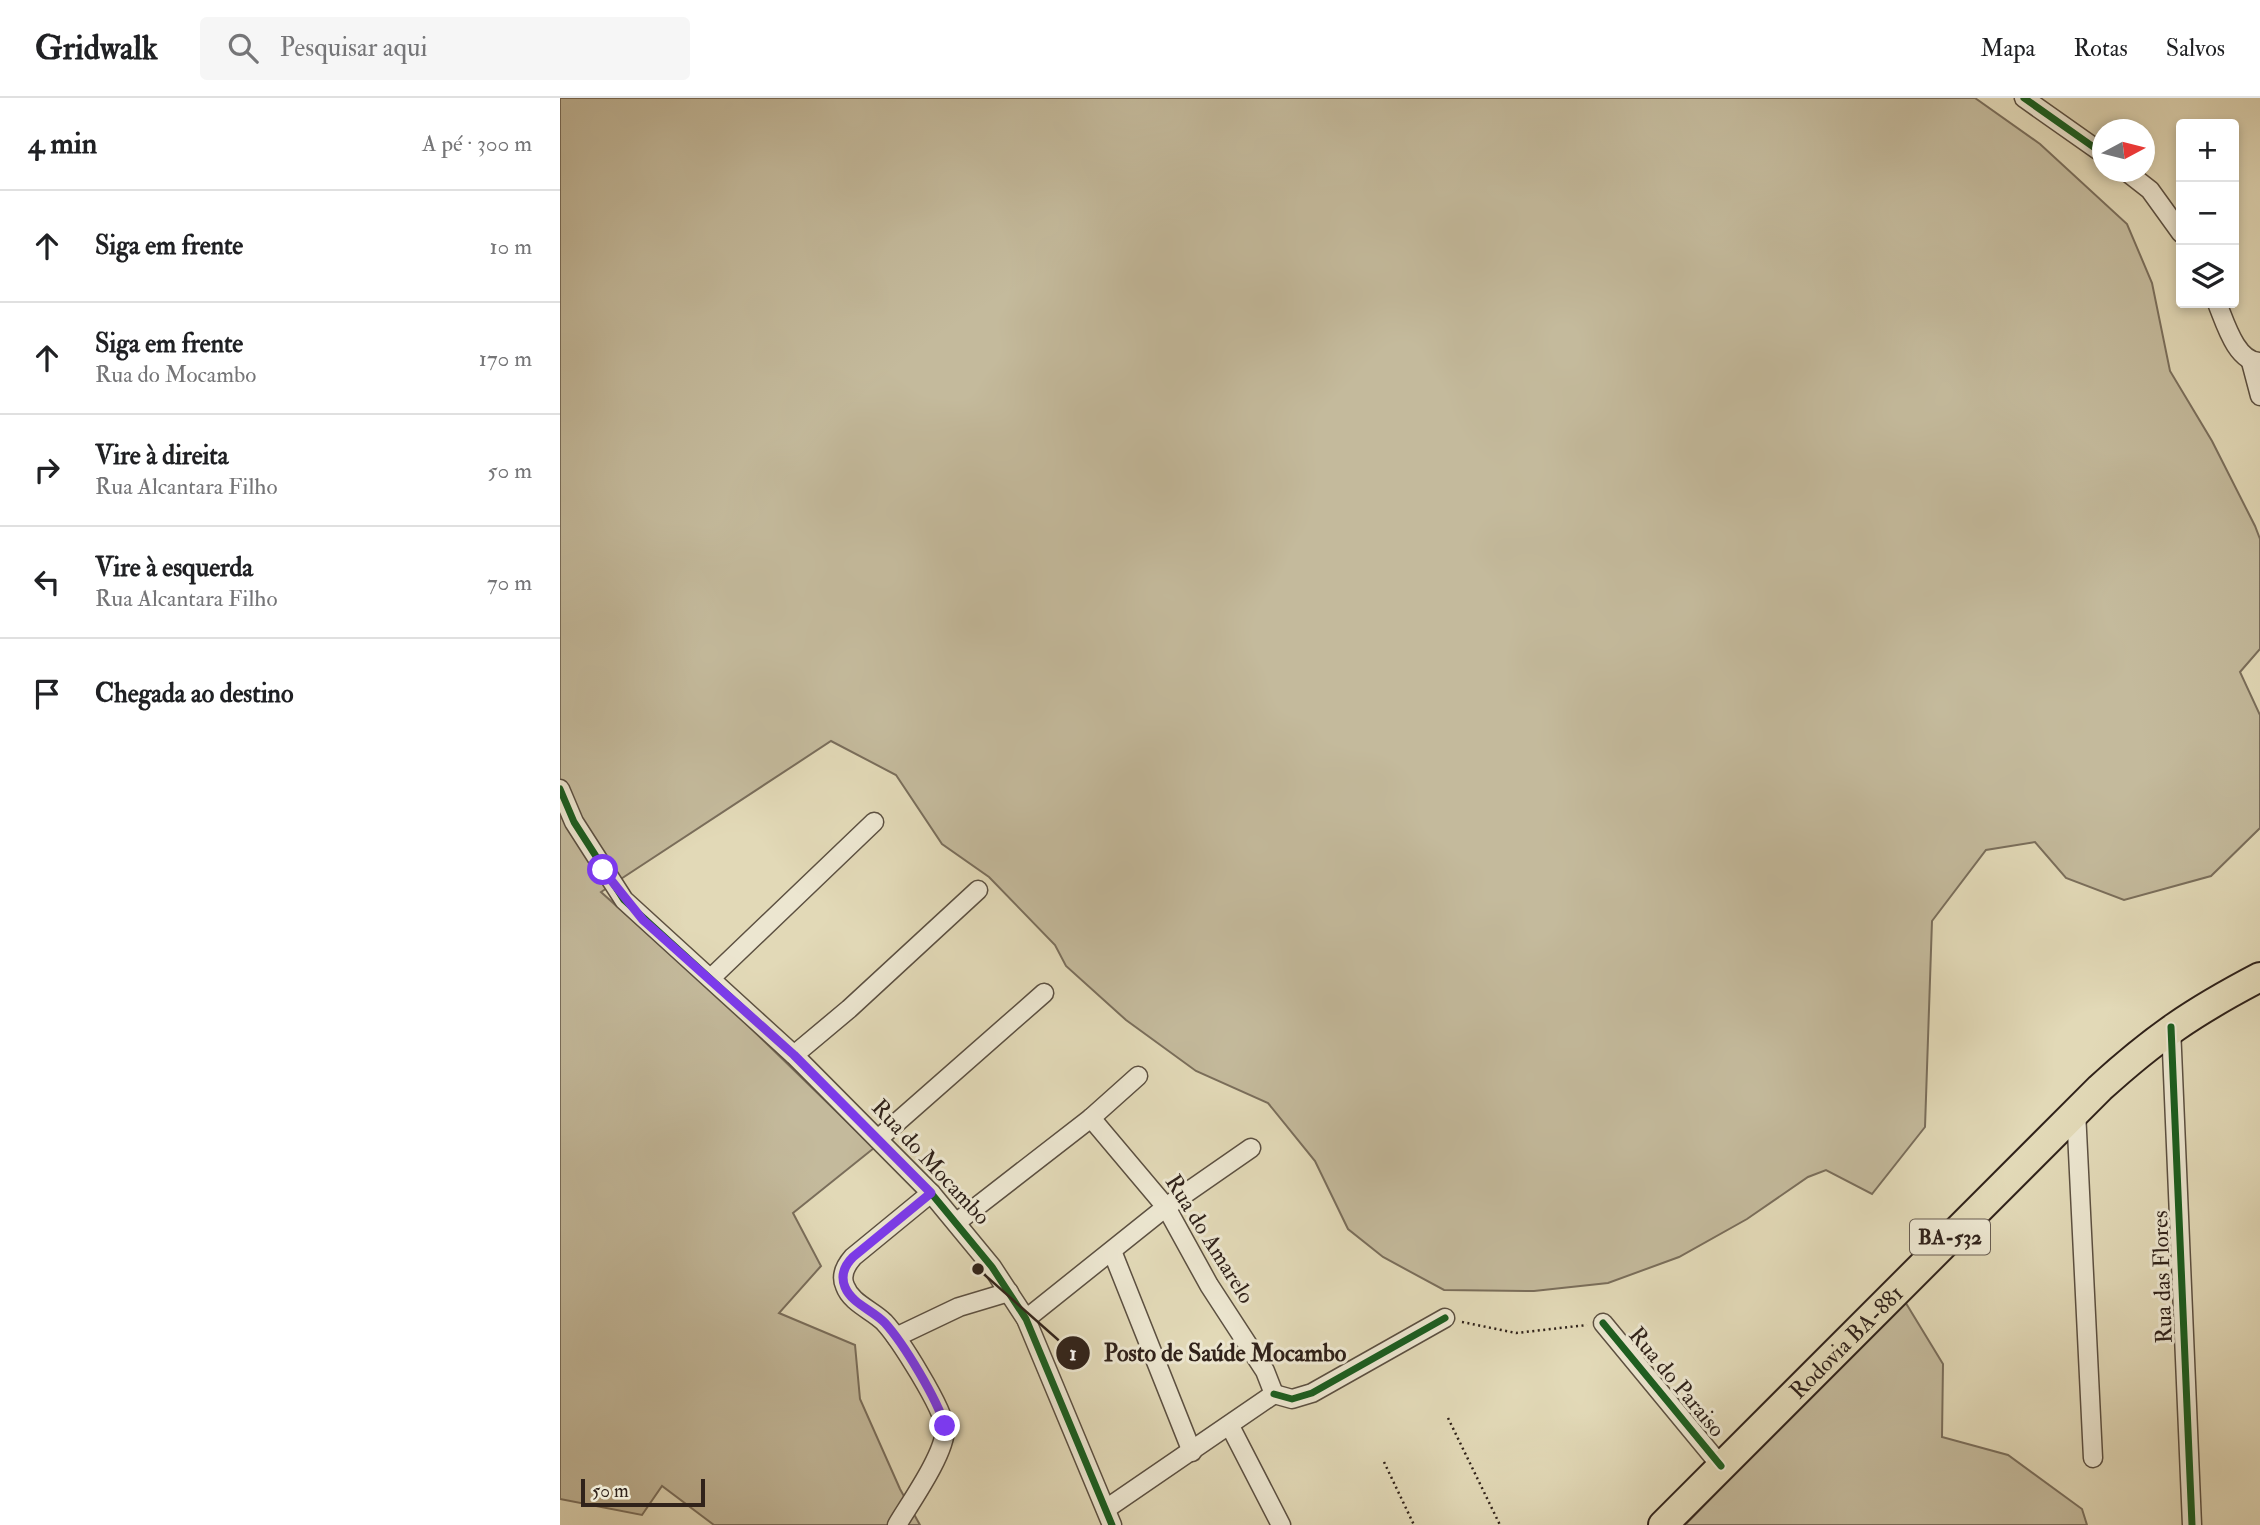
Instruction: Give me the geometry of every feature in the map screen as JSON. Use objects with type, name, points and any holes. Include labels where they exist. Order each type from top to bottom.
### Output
[{"type":"main road","name":"Rodovia BA-881","points":[[1662,1525],[2076,1111],[2144,1048],[2171,1027],[2210,1003],[2260,977]]},
{"type":"street","points":[[2024,98],[2092,146]]},
{"type":"street","points":[[2140,182],[2150,190],[2176,226]]},
{"type":"street","points":[[2219,308],[2239,351],[2255,362],[2260,396]]},
{"type":"street","name":"Rua do Mocambo","points":[[560,789],[585,841],[624,900],[659,936],[711,978],[794,1055],[957,1222],[1026,1319],[1109,1517]]},
{"type":"street","points":[[711,978],[874,822]]},
{"type":"street","points":[[794,1055],[849,1009],[978,890]]},
{"type":"street","points":[[878,1139],[1044,993]]},
{"type":"street","name":"Rua das Flores","points":[[2171,1027],[2192,1525]]},
{"type":"street","points":[[957,1222],[1091,1118],[1138,1076]]},
{"type":"street","points":[[2076,1111],[2093,1458]]},
{"type":"street","name":"Rua do Amarelo","points":[[1091,1118],[1166,1207],[1209,1285],[1265,1371],[1274,1394]]},
{"type":"street","points":[[1026,1319],[1166,1207],[1251,1148]]},
{"type":"street","points":[[897,1525],[938,1451],[945,1426],[938,1407],[896,1337],[885,1323],[845,1288],[844,1270],[853,1257],[931,1193]]},
{"type":"street","points":[[1112,1251],[1192,1452]]},
{"type":"street","points":[[896,1337],[959,1307],[1009,1292]]},
{"type":"street","points":[[1109,1517],[1192,1452],[1274,1394],[1292,1399],[1312,1393],[1445,1318]]},
{"type":"street","name":"Rua do Paraiso","points":[[1603,1323],[1721,1466]]},
{"type":"street","points":[[1230,1426],[1281,1525]]},
{"type":"path","points":[[1445,1318],[1516,1333],[1603,1323]]},
{"type":"path","points":[[1448,1418],[1500,1525]]},
{"type":"path","points":[[1384,1462],[1414,1525]]},
{"type":"shaded area","points":[[560,98],[1975,98],[2040,144],[2127,224],[2152,283],[2170,371],[2212,441],[2255,526],[2260,539],[2260,649],[2240,672],[2260,715],[2260,828],[2211,876],[2124,900],[2066,878],[2035,842],[1986,850],[1932,921],[1925,1127],[1872,1194],[1826,1170],[1808,1177],[1747,1219],[1679,1257],[1608,1283],[1534,1291],[1444,1290],[1383,1257],[1348,1229],[1315,1161],[1268,1103],[1196,1071],[1126,1020],[1066,966],[1055,945],[989,877],[942,844],[896,775],[831,741],[601,892],[727,1005],[874,1148],[793,1213],[821,1266],[779,1313],[855,1345],[860,1399],[900,1489],[920,1525],[714,1525],[662,1486],[642,1515],[560,1499]]},
{"type":"shaded area","points":[[1904,1300],[1943,1364],[1942,1437],[2008,1455],[2082,1509],[2087,1525],[1685,1525]]},
{"type":"cycle path","points":[[2024,98],[2092,146]]},
{"type":"cycle path","points":[[560,789],[574,822],[624,900],[794,1055],[931,1193],[992,1267],[1026,1319],[1112,1525]]},
{"type":"cycle path","points":[[2171,1027],[2192,1525]]},
{"type":"cycle path","points":[[1274,1394],[1292,1399],[1312,1393],[1445,1318]]},
{"type":"cycle path","points":[[1603,1323],[1721,1466]]},
{"type":"place","name":"Posto de Saúde Mocambo","points":[[978,1269]]},
{"type":"route","points":[[603,870],[624,900],[659,936],[711,978],[794,1055],[931,1193],[853,1257],[847,1263],[843,1280],[849,1294],[885,1323],[896,1337],[938,1407],[945,1426]]}]
